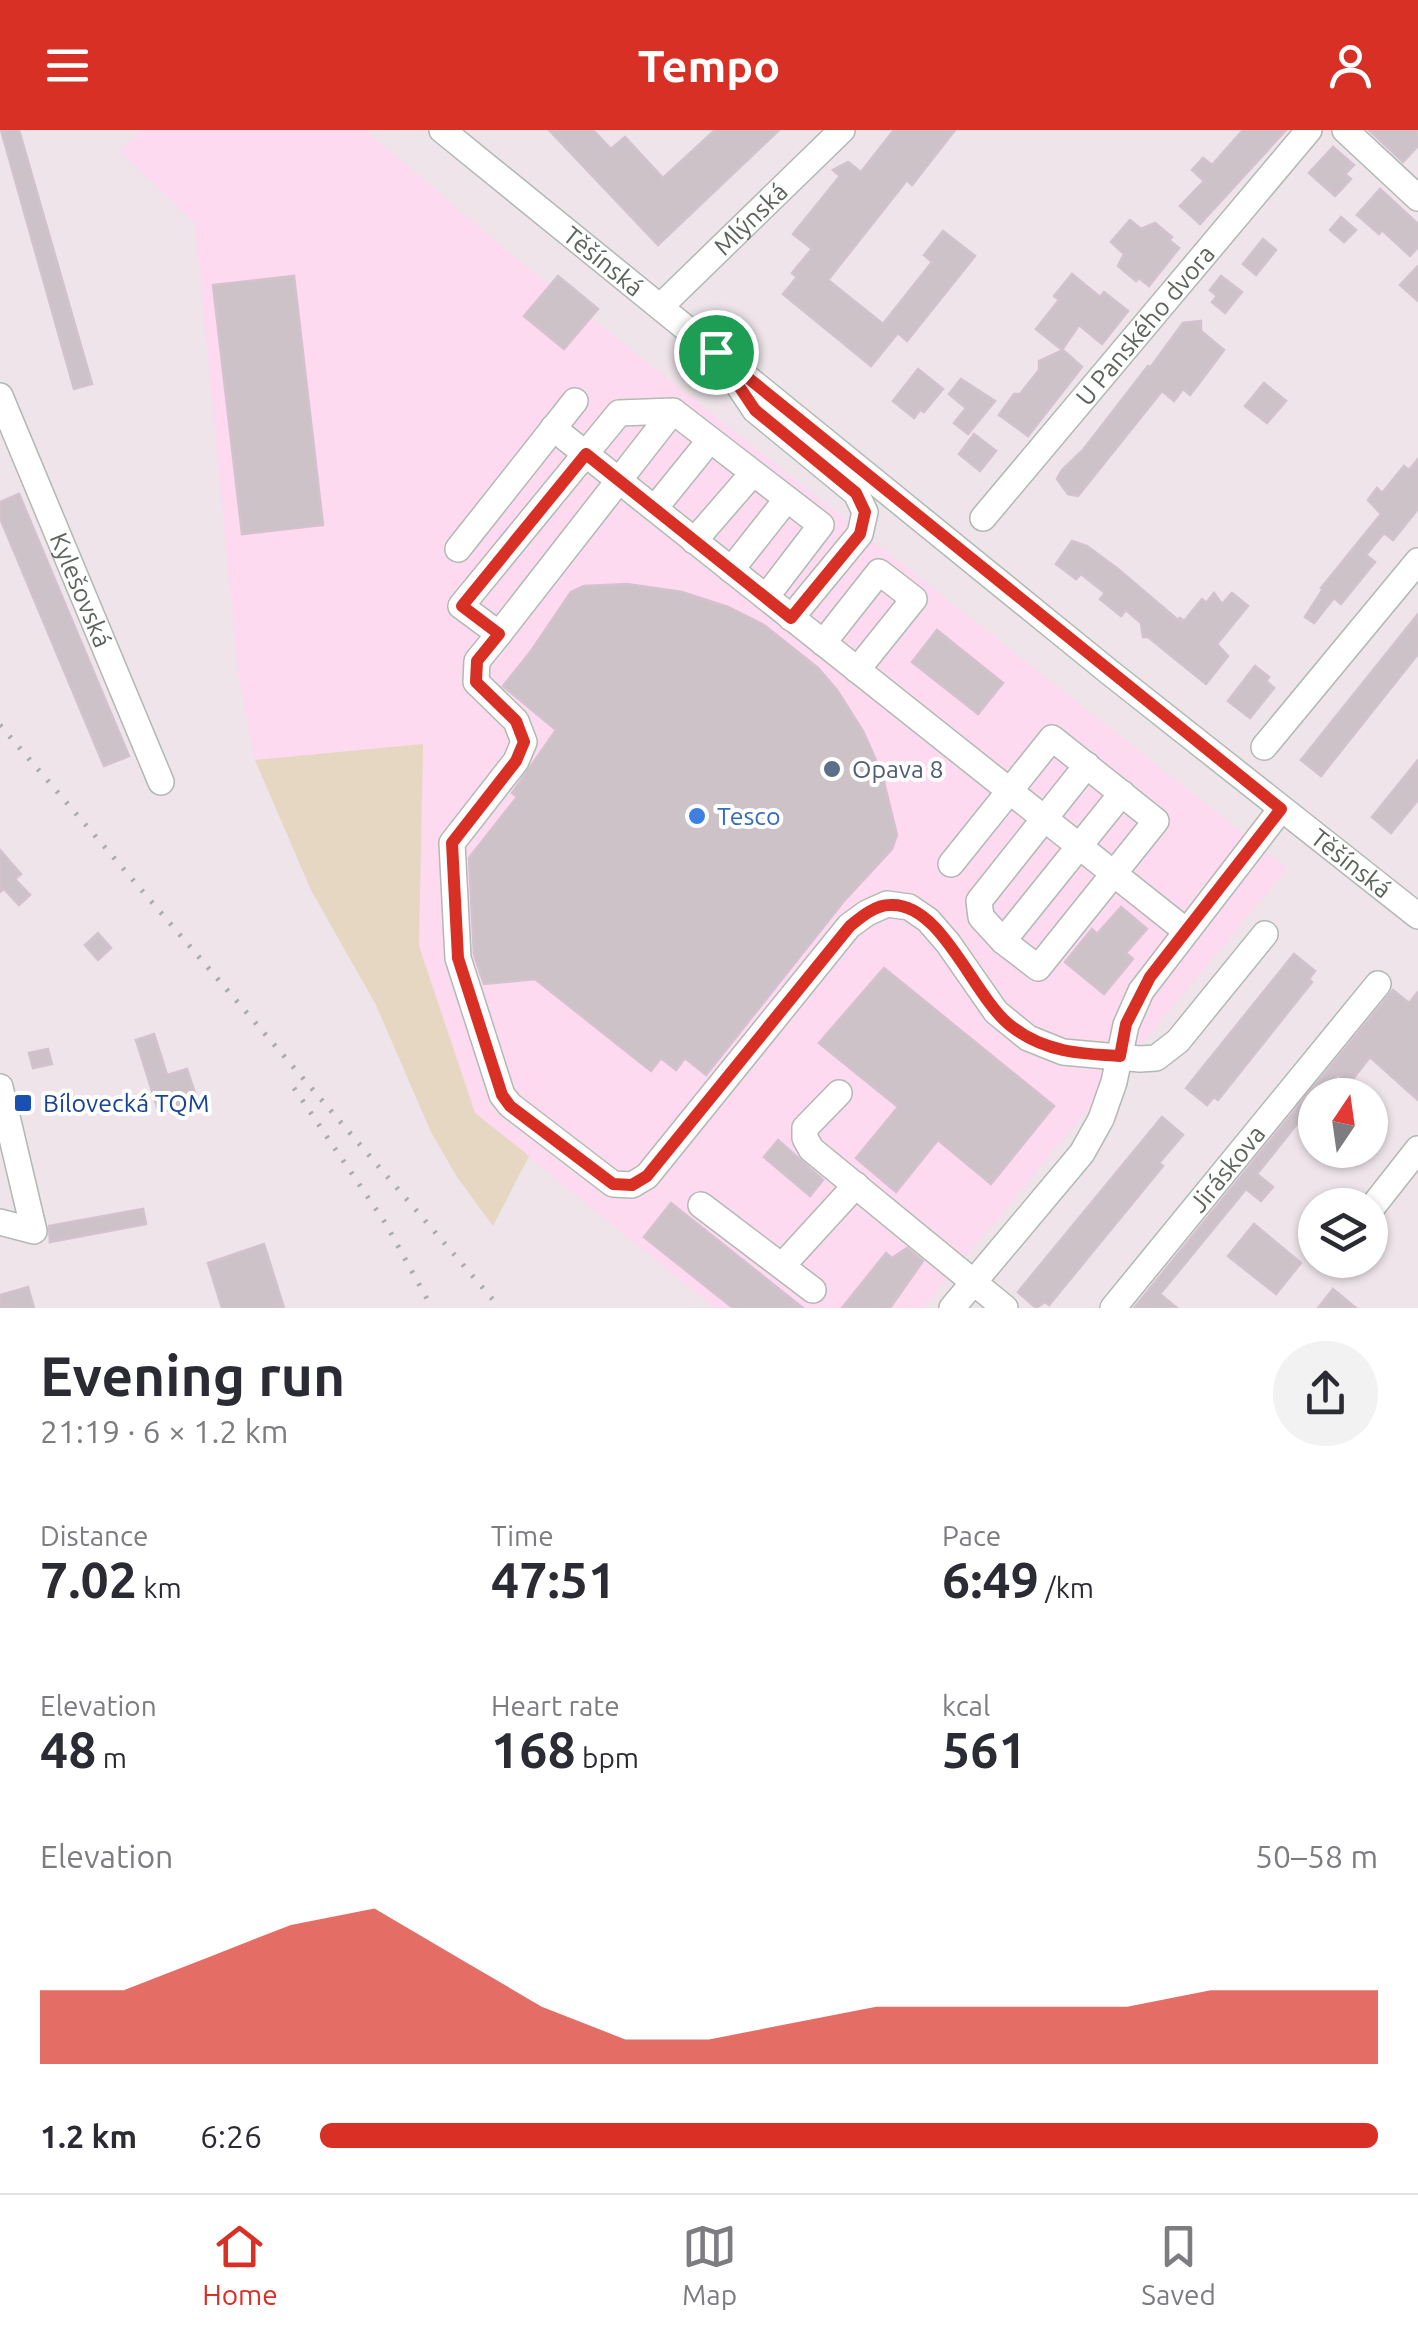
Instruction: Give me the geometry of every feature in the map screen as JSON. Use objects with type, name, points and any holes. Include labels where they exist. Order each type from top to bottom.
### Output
[{"type":"street","name":"Těšínská","points":[[442,130],[1418,916]]},
{"type":"street","name":"Mlýnská","points":[[660,306],[842,130]]},
{"type":"street","name":"U Panského dvora","points":[[984,518],[1309,130]]},
{"type":"street","points":[[1345,130],[1418,198]]},
{"type":"street","points":[[716,352],[755,410],[856,493],[865,512],[860,534],[791,618]]},
{"type":"street","name":"Kylešovská","points":[[0,396],[161,782]]},
{"type":"street","points":[[458,549],[575,401]]},
{"type":"street","points":[[499,634],[462,606],[619,413],[672,412],[821,525],[766,597]]},
{"type":"street","points":[[672,412],[477,661],[476,682],[516,721],[524,742],[516,761],[452,843],[458,958],[502,1095],[510,1106],[613,1184],[632,1185],[647,1176],[850,926],[887,904],[909,907],[928,920],[996,1012],[1028,1038],[1063,1052],[1156,1058],[1168,1050],[1265,934]]},
{"type":"street","points":[[553,428],[1186,931]]},
{"type":"street","points":[[654,508],[710,440]]},
{"type":"street","points":[[694,540],[753,473]]},
{"type":"street","points":[[731,570],[787,500]]},
{"type":"street","points":[[1264,747],[1418,561]]},
{"type":"street","points":[[823,643],[879,572],[914,599],[858,670]]},
{"type":"street","points":[[951,864],[1052,738],[1087,765],[1156,821],[1038,968],[1003,941],[981,917],[979,901],[1087,765]]},
{"type":"street","points":[[1003,941],[1122,793]]},
{"type":"street","points":[[952,1308],[1082,1153],[1101,1119],[1126,1024],[1141,990],[1281,809]]},
{"type":"street","name":"Jiráskova","points":[[1112,1308],[1378,984]]},
{"type":"street","points":[[0,1088],[34,1231],[0,1222]]},
{"type":"street","points":[[838,1093],[805,1128],[811,1148],[1004,1308]]},
{"type":"street","points":[[1388,1188],[1417,1152]]},
{"type":"street","points":[[782,1266],[856,1185]]},
{"type":"street","points":[[701,1205],[813,1290]]},
{"type":"shaded area","points":[[141,130],[365,130],[525,266],[1287,868],[923,1308],[715,1308],[475,1113],[419,946],[423,745],[255,760],[238,673],[195,224],[120,151]]},
{"type":"shaded area","points":[[423,744],[419,946],[475,1113],[529,1156],[493,1226],[457,1177],[431,1132],[376,1005],[311,890],[255,760]]},
{"type":"building","points":[[1,130],[19,130],[92,384],[74,389]]},
{"type":"building","points":[[549,130],[593,130],[611,149],[625,137],[663,178],[715,130],[779,130],[658,245]]},
{"type":"building","points":[[894,130],[955,130],[912,185],[907,180],[828,280],[883,324],[932,262],[924,255],[943,231],[975,256],[907,341],[898,333],[871,366],[783,294],[797,277],[792,273],[812,249],[793,234],[840,176],[833,170],[848,162],[861,172]]},
{"type":"building","points":[[1243,130],[1286,130],[1200,224],[1180,206],[1204,181],[1192,170],[1203,158],[1212,165]]},
{"type":"building","points":[[1369,130],[1418,130],[1418,146],[1403,162]]},
{"type":"building","points":[[1333,147],[1354,165],[1345,174],[1351,179],[1335,196],[1309,173]]},
{"type":"building","points":[[1380,189],[1418,224],[1418,247],[1410,256],[1382,230],[1379,234],[1357,215]]},
{"type":"building","points":[[1341,217],[1356,230],[1344,242],[1330,230]]},
{"type":"building","points":[[1130,220],[1141,229],[1155,223],[1179,248],[1149,286],[1118,266],[1124,254],[1111,242]]},
{"type":"building","points":[[1263,239],[1276,250],[1256,275],[1243,264]]},
{"type":"building","points":[[1418,266],[1418,301],[1400,285]]},
{"type":"building","points":[[1072,274],[1100,297],[1104,292],[1128,311],[1102,344],[1079,325],[1062,350],[1036,329],[1059,300],[1054,296]]},
{"type":"building","points":[[294,276],[323,525],[242,534],[213,285]]},
{"type":"building","points":[[558,276],[598,309],[564,349],[524,316]]},
{"type":"building","points":[[1221,276],[1242,292],[1225,313],[1212,302],[1217,296],[1210,290]]},
{"type":"building","points":[[1201,321],[1201,331],[1224,350],[1200,382],[1190,395],[1183,389],[1174,401],[1162,391],[1078,496],[1068,494],[1057,479],[1062,470],[1083,450],[1183,323]]},
{"type":"building","points":[[1063,350],[1082,367],[1028,436],[999,415],[1039,370],[1039,361]]},
{"type":"building","points":[[918,369],[943,389],[914,418],[893,401]]},
{"type":"building","points":[[961,379],[995,401],[968,434],[954,423],[966,408],[949,394]]},
{"type":"building","points":[[1264,383],[1286,401],[1267,423],[1245,406]]},
{"type":"building","points":[[974,434],[996,451],[980,471],[959,454]]},
{"type":"building","points":[[1418,459],[1418,509],[1393,540],[1384,533],[1366,555],[1375,562],[1341,604],[1334,598],[1314,623],[1305,617],[1321,588],[1381,514],[1368,500],[1377,488],[1382,493],[1404,466],[1409,470]]},
{"type":"building","points":[[19,494],[129,756],[104,766],[0,518],[0,502]]},
{"type":"building","points":[[1072,541],[1087,546],[1118,569],[1178,620],[1184,621],[1202,599],[1206,603],[1214,593],[1222,604],[1232,593],[1248,606],[1217,644],[1228,656],[1206,684],[1143,637],[1141,623],[1126,610],[1121,616],[1100,599],[1105,593],[1081,574],[1076,579],[1056,564]]},
{"type":"building","name":"Tesco","points":[[627,584],[682,592],[728,607],[764,625],[818,668],[863,731],[882,774],[897,835],[892,849],[844,901],[706,1075],[685,1058],[676,1070],[661,1058],[651,1071],[535,979],[484,984],[474,955],[469,858],[517,797],[512,793],[556,730],[503,686],[571,592],[584,586]]},
{"type":"building","points":[[1418,614],[1418,654],[1321,776],[1301,760]]},
{"type":"building","points":[[937,630],[1003,683],[978,714],[912,662]]},
{"type":"building","points":[[1255,666],[1269,677],[1266,681],[1274,688],[1250,718],[1228,701]]},
{"type":"building","points":[[1418,760],[1418,800],[1391,833],[1372,817]]},
{"type":"building","points":[[0,850],[21,874],[15,879],[30,895],[19,905],[4,889],[0,892]]},
{"type":"building","points":[[1121,907],[1147,929],[1126,953],[1133,959],[1104,994],[1065,962],[1092,929],[1097,934]]},
{"type":"building","points":[[98,933],[111,948],[98,960],[85,945]]},
{"type":"building","points":[[1294,954],[1315,971],[1309,979],[1312,982],[1218,1100],[1214,1097],[1207,1105],[1186,1088]]},
{"type":"building","points":[[884,968],[1054,1106],[991,1184],[938,1140],[896,1192],[856,1158],[898,1107],[819,1043]]},
{"type":"building","points":[[1393,990],[1409,1003],[1418,992],[1418,1100],[1370,1057],[1354,1078],[1321,1078]]},
{"type":"building","points":[[154,1034],[167,1075],[187,1069],[199,1105],[159,1113],[136,1040]]},
{"type":"building","points":[[48,1049],[52,1064],[33,1068],[29,1053]]},
{"type":"building","points":[[1298,1107],[1298,1123],[1257,1174],[1273,1187],[1261,1201],[1246,1189],[1160,1294],[1177,1308],[1134,1308]]},
{"type":"building","points":[[1162,1117],[1183,1135],[1159,1163],[1163,1166],[1049,1305],[1045,1302],[1036,1308],[1018,1292]]},
{"type":"building","points":[[778,1140],[823,1180],[810,1196],[764,1157]]},
{"type":"building","points":[[671,1203],[803,1308],[733,1308],[644,1237]]},
{"type":"building","points":[[143,1209],[146,1224],[50,1242],[49,1226]]},
{"type":"building","points":[[1254,1224],[1298,1261],[1298,1267],[1276,1294],[1228,1256]]},
{"type":"building","points":[[264,1244],[284,1308],[222,1308],[208,1263]]},
{"type":"building","points":[[907,1248],[923,1261],[890,1308],[842,1308],[886,1253],[892,1258]]},
{"type":"building","points":[[28,1287],[34,1308],[0,1308],[0,1295]]},
{"type":"building","points":[[1333,1289],[1356,1308],[1318,1308]]},
{"type":"railway","points":[[0,725],[500,1308]]},
{"type":"railway","points":[[294,1088],[386,1224],[432,1308]]},
{"type":"place","name":"Opava 8","points":[[832,769]]},
{"type":"place","name":"Tesco","points":[[697,816]]},
{"type":"place","name":"Bílovecká TQM","points":[[23,1103]]},
{"type":"route","points":[[716,352],[1281,809],[1141,990],[1126,1024],[1120,1056],[1063,1052],[1028,1038],[979,992],[948,943],[928,920],[909,907],[887,904],[850,926],[647,1176],[632,1185],[613,1184],[510,1106],[502,1095],[458,958],[452,843],[516,761],[524,742],[516,721],[476,682],[477,661],[499,634],[462,606],[586,454],[791,618],[860,534],[865,512],[856,493],[755,410],[716,352]]}]
